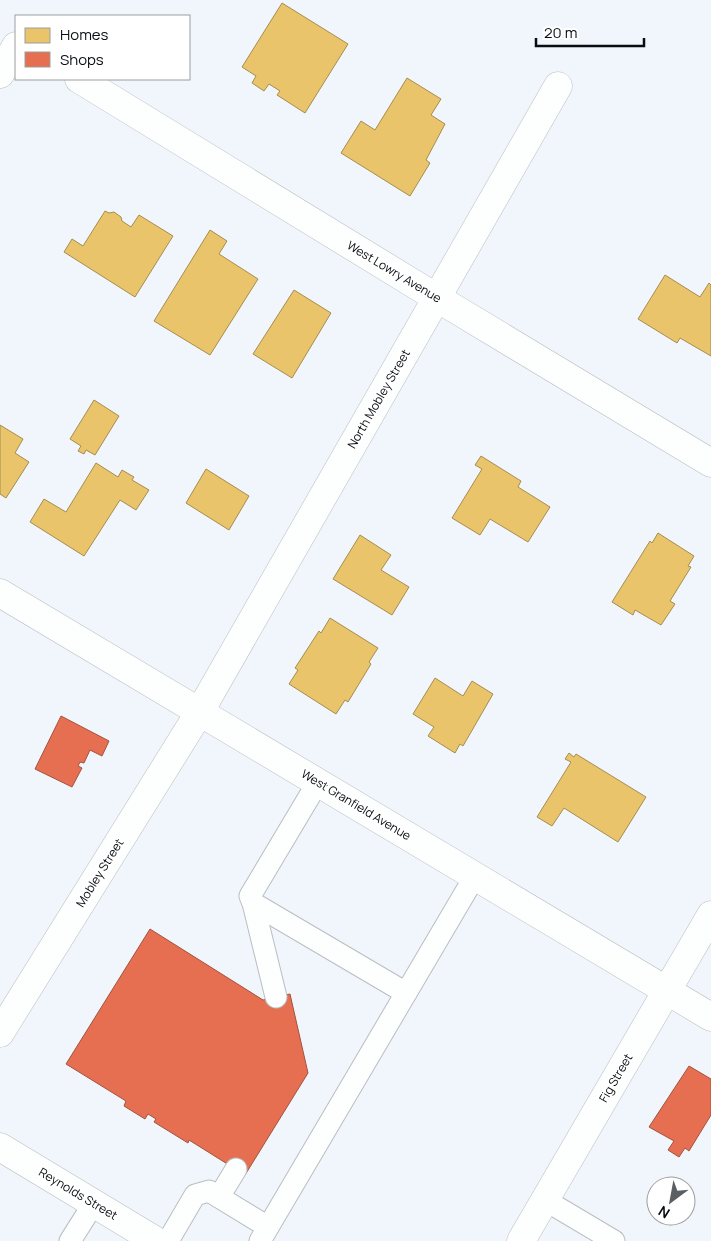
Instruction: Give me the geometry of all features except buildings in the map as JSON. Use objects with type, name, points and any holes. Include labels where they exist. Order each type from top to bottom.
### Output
[{"type":"street","points":[[0,31],[15,40]]},
{"type":"street","points":[[0,74],[15,48]]},
{"type":"street","name":"West Lowry Avenue","points":[[80,80],[436,298],[711,463]]},
{"type":"street","name":"North Mobley Street","points":[[199,713],[558,86]]},
{"type":"street","name":"West Granfield Avenue","points":[[0,593],[711,1017]]},
{"type":"street","name":"Mobley Street","points":[[0,1033],[199,713]]},
{"type":"street","name":"Fig Street","points":[[521,1241],[711,915]]},
{"type":"street","name":"Reynolds Street","points":[[0,1148],[156,1241]]},
{"type":"lane","points":[[276,997],[250,896],[318,782]]},
{"type":"lane","points":[[168,1241],[195,1195],[209,1191],[264,1234],[475,876]]},
{"type":"lane","points":[[253,903],[406,993]]},
{"type":"lane","points":[[219,1197],[236,1169]]},
{"type":"lane","points":[[545,1200],[614,1241]]},
{"type":"lane","points":[[70,1241],[94,1203]]}]
